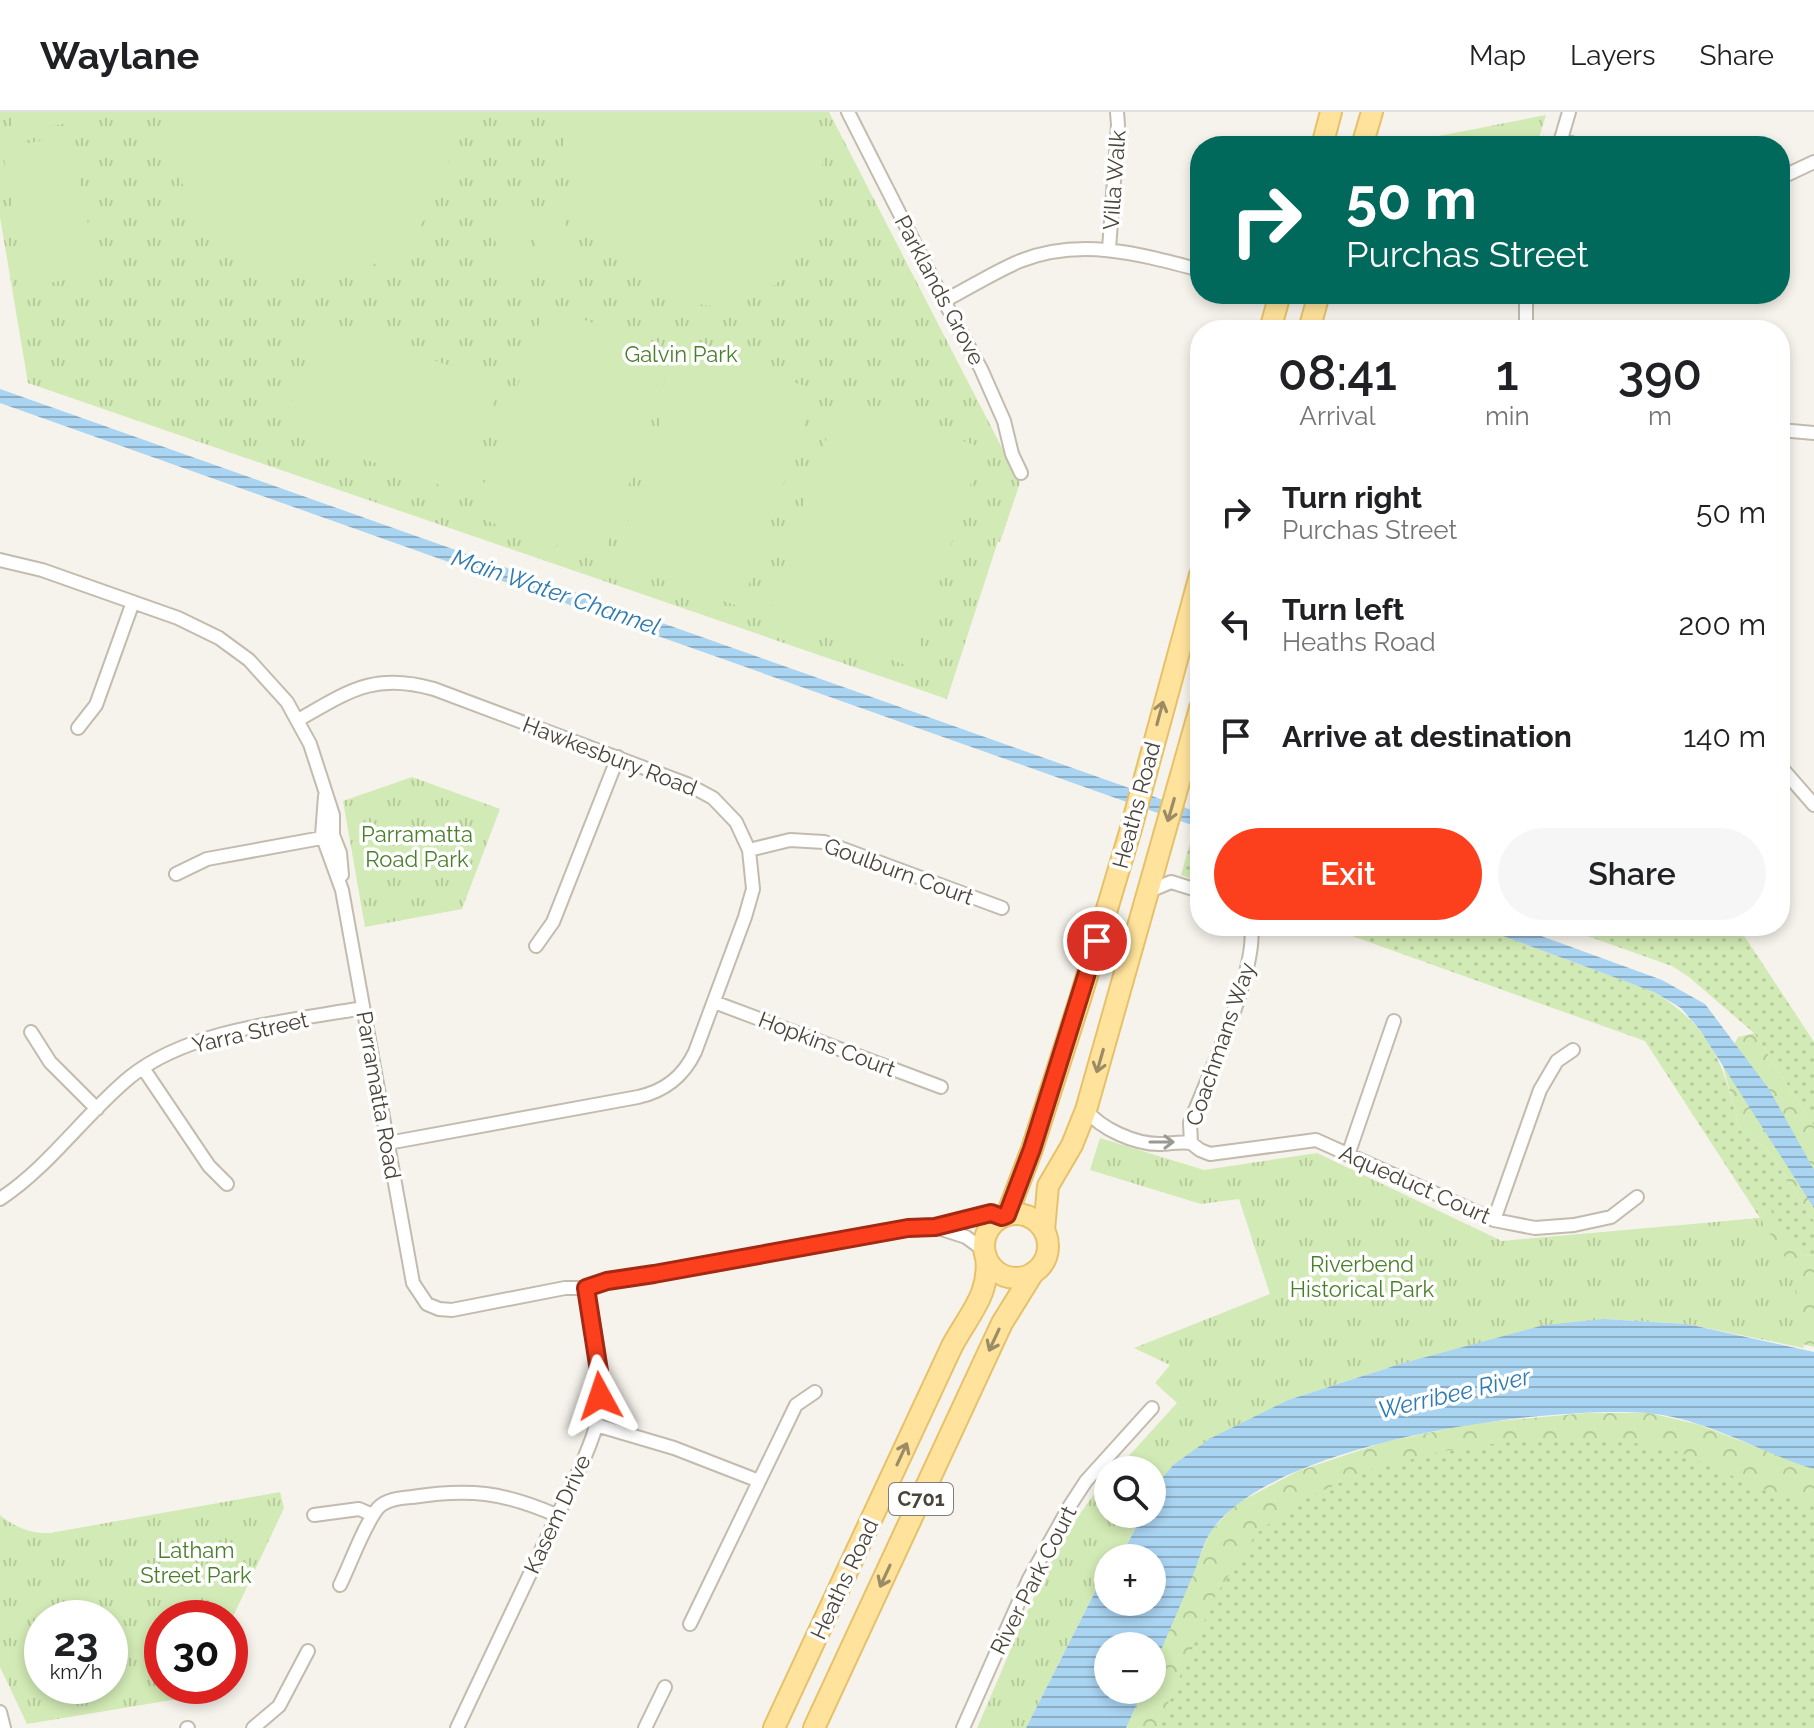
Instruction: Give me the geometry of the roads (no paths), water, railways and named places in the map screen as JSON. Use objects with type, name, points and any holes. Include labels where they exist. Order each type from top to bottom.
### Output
[{"type":"main road","points":[[1325,136],[1331,112]]},
{"type":"main road","points":[[1365,136],[1372,112]]},
{"type":"main road","name":"Heaths Road","points":[[1004,1216],[1032,1149],[1081,996],[1190,612]]},
{"type":"main road","name":"Heaths Road","points":[[1044,1230],[1048,1186],[1072,1145],[1086,1110],[1190,743]]},
{"type":"main road","points":[[1004,1216],[1020,1214],[1031,1217],[1044,1230]]},
{"type":"main road","name":"C701","points":[[986,1254],[988,1231],[1004,1216]]},
{"type":"main road","name":"C701","points":[[1033,1273],[1048,1253],[1044,1230]]},
{"type":"main road","points":[[986,1254],[994,1269],[1007,1276],[1022,1277],[1033,1273]]},
{"type":"main road","name":"Heaths Road","points":[[774,1728],[952,1346],[983,1296],[988,1267],[986,1254]]},
{"type":"main road","name":"Heaths Road","points":[[814,1728],[1002,1323],[1033,1273]]},
{"type":"street","name":"Parklands Grove","points":[[848,112],[981,369],[1004,421],[1012,454],[1021,473]]},
{"type":"street","name":"Villa Walk","points":[[1109,249],[1117,112]]},
{"type":"street","points":[[1562,136],[1569,112]]},
{"type":"street","points":[[1790,173],[1814,162]]},
{"type":"street","points":[[944,301],[1020,262],[1066,250],[1109,249],[1190,267]]},
{"type":"street","points":[[1790,431],[1814,433]]},
{"type":"street","name":"Parramatta Road","points":[[0,550],[42,570]]},
{"type":"street","name":"Parramatta Road","points":[[0,560],[42,570],[203,628],[235,648],[269,680],[298,720],[316,761],[325,796],[328,837],[342,890],[413,1283],[421,1299],[434,1307],[452,1310],[543,1294],[587,1293]]},
{"type":"street","points":[[78,728],[96,705],[133,602]]},
{"type":"street","name":"Hawkesbury Road","points":[[298,720],[364,686],[384,681],[405,681],[459,698],[687,784],[713,798],[736,822],[749,850],[754,880],[750,902],[690,1062],[672,1082],[657,1091],[388,1143]]},
{"type":"street","points":[[536,946],[553,922],[618,757]]},
{"type":"street","points":[[1790,777],[1814,805]]},
{"type":"street","points":[[176,874],[207,859],[328,837]]},
{"type":"street","name":"Goulburn Court","points":[[749,850],[790,840],[824,842],[1002,908]]},
{"type":"street","points":[[1147,892],[1171,882],[1190,888]]},
{"type":"street","name":"Coachmans Way","points":[[1086,1110],[1096,1122],[1115,1133],[1156,1144],[1191,1143],[1190,1123],[1245,977],[1252,936]]},
{"type":"street","name":"Hopkins Court","points":[[714,1002],[941,1087]]},
{"type":"street","name":"Yarra Street","points":[[0,1199],[41,1165],[143,1068],[180,1048],[212,1037],[363,1008]]},
{"type":"street","points":[[1348,1155],[1394,1021]]},
{"type":"street","points":[[31,1032],[50,1062],[97,1109]]},
{"type":"street","points":[[1494,1220],[1540,1090],[1557,1061],[1573,1050]]},
{"type":"street","points":[[143,1068],[209,1166],[227,1184]]},
{"type":"street","name":"Aqueduct Court","points":[[1191,1143],[1210,1154],[1316,1140],[1494,1220],[1535,1228],[1574,1225],[1611,1217],[1637,1197]]},
{"type":"street","points":[[587,1293],[627,1279],[908,1228],[935,1227],[991,1213],[1004,1216]]},
{"type":"street","points":[[935,1227],[966,1237],[986,1254]]},
{"type":"street","name":"Kasem Drive","points":[[457,1728],[581,1466],[596,1425],[599,1371],[587,1293]]},
{"type":"street","points":[[690,1624],[796,1405],[815,1392]]},
{"type":"street","name":"River Park Court","points":[[963,1728],[1029,1579],[1071,1504],[1086,1481],[1152,1408]]},
{"type":"street","points":[[596,1425],[674,1448],[759,1481]]},
{"type":"street","points":[[340,1585],[373,1515],[386,1502],[449,1491],[500,1494],[556,1515]]},
{"type":"street","points":[[314,1515],[359,1509],[373,1515]]},
{"type":"street","points":[[253,1728],[279,1706],[308,1651]]},
{"type":"street","points":[[645,1728],[665,1687]]},
{"type":"street","points":[[0,1712],[4,1728]]},
{"type":"water","name":"Main Water Channel","points":[[0,389],[1190,809],[1190,824],[0,403]]},
{"type":"water","points":[[1503,936],[1541,936],[1662,980],[1705,1004],[1769,1089],[1814,1170],[1814,1208],[1700,1030],[1681,1008],[1654,992]]},
{"type":"water","name":"Werribee River","points":[[1604,1319],[1687,1324],[1814,1352],[1814,1469],[1711,1428],[1647,1413],[1601,1412],[1480,1423],[1350,1452],[1292,1473],[1244,1499],[1212,1530],[1166,1637],[1166,1632],[1094,1632],[1094,1704],[1137,1704],[1126,1728],[1026,1728],[1094,1594],[1094,1616],[1166,1616],[1166,1544],[1127,1544],[1136,1528],[1166,1528],[1166,1473],[1173,1465],[1211,1438],[1288,1400],[1400,1364],[1544,1325]]},
{"type":"park label","name":"Galvin Park","points":[[681,354]]},
{"type":"park label","name":"Parramatta Road Park","points":[[417,846]]},
{"type":"park label","name":"Riverbend Historical Park","points":[[1362,1276]]},
{"type":"park label","name":"Latham Street Park","points":[[196,1562]]}]
